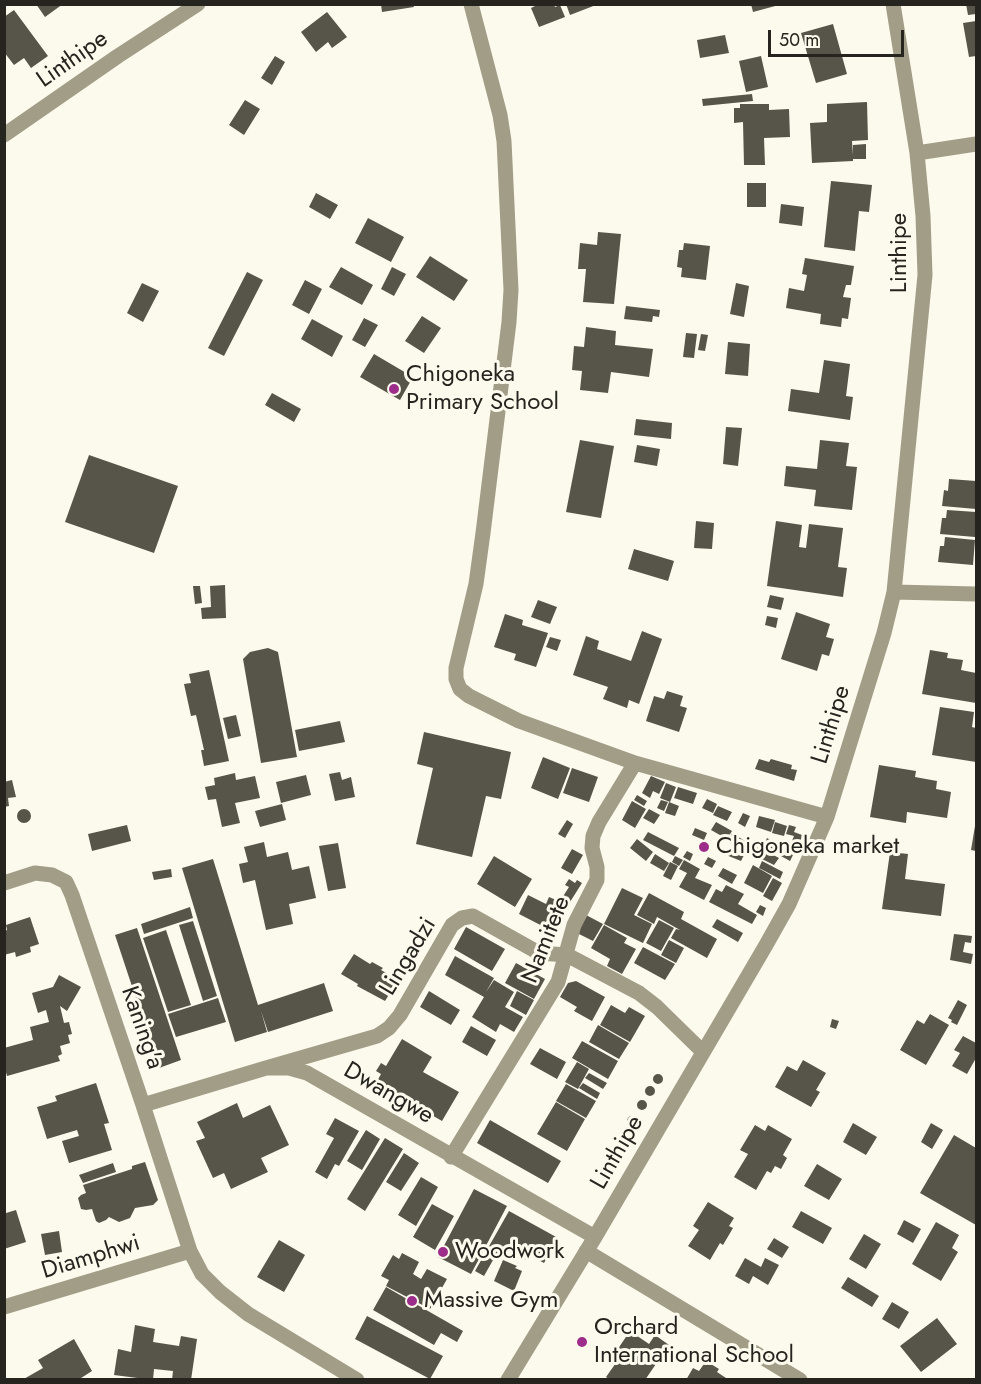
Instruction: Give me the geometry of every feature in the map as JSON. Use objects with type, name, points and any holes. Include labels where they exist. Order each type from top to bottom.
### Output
[{"type":"street","name":"Linthipe","points":[[4,135],[198,4]]},
{"type":"street","points":[[471,4],[500,115],[504,141],[511,290],[476,584],[456,668],[456,679],[460,689],[469,696],[519,721],[635,763],[826,817]]},
{"type":"street","name":"Linthipe","points":[[508,1380],[595,1237],[789,904],[826,817],[884,633],[894,592],[925,275],[924,216],[917,153],[893,4]]},
{"type":"street","points":[[917,153],[976,144]]},
{"type":"street","points":[[894,592],[976,594]]},
{"type":"street","name":"Namitete","points":[[451,1157],[558,982],[574,925],[597,880],[597,867],[592,848],[593,836],[598,822],[635,763]]},
{"type":"street","name":"Kaning'a","points":[[4,883],[35,873],[52,875],[66,882],[143,1105],[190,1251]]},
{"type":"street","name":"Lingadzi","points":[[266,1068],[377,1036],[389,1028],[400,1015],[452,926],[462,918],[473,916],[539,952],[567,955],[639,993],[657,1007],[703,1052]]},
{"type":"street","name":"Dwangwe","points":[[143,1105],[266,1068],[289,1068],[308,1073],[451,1157],[595,1237]]},
{"type":"street","points":[[190,1251],[202,1274],[248,1314],[357,1380]]},
{"type":"street","name":"Diamphwi","points":[[4,1307],[190,1251]]},
{"type":"street","points":[[586,1251],[800,1380]]},
{"type":"building","points":[[36,4],[63,4],[45,17]]},
{"type":"building","points":[[381,4],[413,4],[414,7],[382,12]]},
{"type":"building","points":[[539,4],[554,4],[555,7],[560,5],[565,17],[539,27],[531,8]]},
{"type":"building","points":[[566,4],[596,4],[596,5],[570,15]]},
{"type":"building","points":[[751,4],[779,4],[779,5],[753,12]]},
{"type":"building","points":[[966,4],[976,4],[976,14],[968,15]]},
{"type":"building","points":[[14,10],[48,56],[31,68],[24,58],[14,65],[4,52],[4,17]]},
{"type":"building","points":[[327,12],[347,37],[332,48],[328,42],[316,52],[301,32]]},
{"type":"building","points":[[976,21],[976,56],[969,57],[963,23]]},
{"type":"building","points":[[833,24],[847,74],[816,83],[801,33]]},
{"type":"building","points":[[725,35],[729,53],[700,58],[697,40]]},
{"type":"building","points":[[275,56],[285,62],[272,85],[261,78]]},
{"type":"building","points":[[761,56],[768,87],[746,92],[739,61]]},
{"type":"building","points":[[752,94],[753,101],[703,106],[702,99]]},
{"type":"building","points":[[245,100],[260,109],[244,135],[229,125]]},
{"type":"building","points":[[867,102],[868,140],[852,141],[853,155],[853,145],[866,144],[866,159],[812,163],[810,123],[827,122],[827,104]]},
{"type":"building","points":[[740,104],[769,104],[769,110],[789,109],[790,137],[764,138],[765,165],[744,165],[743,122],[734,123],[734,108],[740,108]]},
{"type":"building","points":[[831,181],[872,185],[869,212],[859,211],[855,251],[824,247]]},
{"type":"building","points":[[747,183],[766,183],[766,207],[747,207]]},
{"type":"building","points":[[316,193],[338,205],[330,219],[309,207]]},
{"type":"building","points":[[781,204],[804,207],[802,226],[779,223]]},
{"type":"building","points":[[368,218],[404,237],[391,262],[355,243]]},
{"type":"building","points":[[598,232],[621,234],[614,304],[583,302],[586,269],[578,269],[580,243],[597,245]]},
{"type":"building","points":[[684,243],[710,246],[706,280],[681,277],[682,268],[677,267],[679,250],[683,250]]},
{"type":"building","points":[[430,256],[468,280],[454,301],[416,277]]},
{"type":"building","points":[[805,258],[854,266],[851,285],[846,285],[843,297],[851,298],[848,319],[842,318],[841,327],[820,324],[821,314],[786,308],[789,288],[804,291],[807,275],[802,274]]},
{"type":"building","points":[[341,267],[373,285],[362,305],[329,287]]},
{"type":"building","points":[[392,267],[406,274],[394,296],[381,289]]},
{"type":"building","points":[[247,272],[263,280],[224,356],[208,348]]},
{"type":"building","points":[[305,280],[322,289],[309,314],[292,305]]},
{"type":"building","points":[[142,283],[159,291],[143,322],[127,313]]},
{"type":"building","points":[[736,283],[749,286],[744,317],[730,314]]},
{"type":"building","points":[[626,306],[660,310],[659,317],[653,316],[652,322],[624,319]]},
{"type":"building","points":[[422,316],[441,328],[424,353],[405,341]]},
{"type":"building","points":[[364,318],[378,325],[365,347],[352,340]]},
{"type":"building","points":[[312,319],[343,336],[332,357],[301,339]]},
{"type":"building","points":[[586,327],[616,331],[615,345],[653,349],[649,377],[611,372],[608,393],[580,390],[582,371],[572,370],[574,346],[584,347]]},
{"type":"building","points":[[686,333],[697,334],[694,358],[683,357]]},
{"type":"building","points":[[701,334],[708,335],[705,351],[698,350]]},
{"type":"building","points":[[728,342],[750,344],[748,376],[725,374]]},
{"type":"building","points":[[374,354],[413,377],[400,400],[360,377]]},
{"type":"building","points":[[824,360],[850,364],[846,396],[853,397],[850,420],[788,411],[791,389],[819,393]]},
{"type":"building","points":[[272,393],[301,409],[294,422],[265,405]]},
{"type":"building","points":[[636,419],[672,423],[671,439],[634,435]]},
{"type":"building","points":[[726,427],[742,428],[738,466],[723,464]]},
{"type":"building","points":[[580,440],[614,446],[601,518],[566,512]]},
{"type":"building","points":[[820,440],[849,443],[846,466],[857,467],[852,510],[814,506],[816,490],[784,486],[786,466],[817,469]]},
{"type":"building","points":[[637,445],[660,449],[657,466],[634,462]]},
{"type":"building","points":[[89,455],[178,486],[154,553],[65,522]]},
{"type":"building","points":[[949,479],[976,481],[976,509],[942,506],[944,490],[948,491]]},
{"type":"building","points":[[947,510],[976,512],[975,537],[940,534],[942,518],[946,518]]},
{"type":"building","points":[[696,521],[714,523],[712,549],[694,548]]},
{"type":"building","points":[[776,521],[802,525],[799,547],[806,548],[809,524],[843,528],[838,567],[847,568],[843,597],[767,586]]},
{"type":"building","points":[[945,537],[975,540],[973,565],[938,562],[940,546],[944,546]]},
{"type":"building","points":[[634,549],[674,561],[668,581],[628,569]]},
{"type":"building","points":[[225,585],[226,618],[202,619],[201,608],[211,607],[210,586]]},
{"type":"building","points":[[193,586],[200,586],[202,603],[195,604]]},
{"type":"building","points":[[770,595],[784,598],[781,610],[767,607]]},
{"type":"building","points":[[538,600],[557,607],[550,624],[531,617]]},
{"type":"building","points":[[796,612],[830,624],[826,637],[834,639],[829,656],[822,654],[817,671],[781,659]]},
{"type":"building","points":[[505,614],[523,620],[522,625],[548,633],[536,667],[514,660],[516,654],[494,647]]},
{"type":"building","points":[[767,616],[778,618],[776,628],[765,625]]},
{"type":"building","points":[[642,631],[662,639],[639,704],[629,700],[627,708],[603,699],[608,687],[573,675],[586,636],[599,641],[597,649],[631,661]]},
{"type":"building","points":[[550,637],[561,640],[557,651],[546,647]]},
{"type":"building","points":[[268,648],[278,652],[297,757],[261,763],[243,659],[250,652]]},
{"type":"building","points":[[930,650],[948,653],[947,658],[963,660],[961,670],[976,673],[976,703],[922,694]]},
{"type":"building","points":[[209,670],[229,761],[204,766],[201,750],[204,750],[196,715],[191,716],[184,684],[191,683],[189,674]]},
{"type":"building","points":[[667,691],[683,696],[680,706],[687,708],[679,732],[646,721],[654,696],[664,699]]},
{"type":"building","points":[[940,707],[974,712],[972,727],[976,728],[976,762],[932,755]]},
{"type":"building","points":[[236,715],[241,736],[228,739],[223,718]]},
{"type":"building","points":[[340,721],[345,742],[299,751],[295,730]]},
{"type":"building","points":[[424,732],[511,752],[501,799],[486,796],[472,857],[416,844],[433,768],[417,764]]},
{"type":"building","points":[[543,757],[570,768],[558,799],[531,788]]},
{"type":"building","points":[[759,759],[769,762],[771,759],[792,765],[791,769],[797,770],[794,781],[755,769]]},
{"type":"building","points":[[879,765],[916,771],[915,777],[937,781],[936,789],[951,792],[947,818],[907,812],[906,823],[870,817]]},
{"type":"building","points":[[572,768],[598,777],[589,802],[563,793]]},
{"type":"building","points":[[340,772],[342,780],[351,777],[355,797],[335,801],[329,774]]},
{"type":"building","points":[[235,773],[236,780],[255,776],[260,798],[235,803],[240,823],[222,827],[216,799],[208,800],[205,787],[215,785],[214,778]]},
{"type":"building","points":[[306,775],[311,795],[281,803],[276,782]]},
{"type":"building","points":[[651,776],[665,782],[659,794],[653,791],[650,798],[642,793]]},
{"type":"building","points":[[12,780],[16,797],[8,798],[9,806],[4,807],[4,782]]},
{"type":"building","points":[[666,783],[676,787],[670,802],[660,798]]},
{"type":"building","points":[[678,787],[697,793],[693,804],[674,798]]},
{"type":"building","points":[[637,795],[647,801],[644,806],[634,800]]},
{"type":"building","points":[[707,799],[717,804],[713,813],[702,808]]},
{"type":"building","points":[[661,800],[668,802],[664,811],[657,808]]},
{"type":"building","points":[[632,801],[646,809],[635,828],[622,820]]},
{"type":"building","points":[[669,802],[679,806],[675,816],[665,813]]},
{"type":"building","points":[[282,804],[286,820],[260,827],[255,811]]},
{"type":"building","points":[[718,806],[732,812],[727,821],[713,815]]},
{"type":"building","points":[[24,809],[29,811],[31,816],[29,821],[24,823],[19,821],[17,816],[19,811]]},
{"type":"building","points":[[649,809],[660,815],[654,824],[643,818]]},
{"type":"building","points":[[743,813],[750,816],[745,827],[738,823]]},
{"type":"building","points":[[759,816],[775,820],[771,832],[756,827]]},
{"type":"building","points":[[567,820],[573,824],[565,838],[558,834]]},
{"type":"building","points":[[716,822],[732,831],[727,839],[711,830]]},
{"type":"building","points":[[775,822],[787,826],[784,836],[772,833]]},
{"type":"building","points":[[127,825],[131,841],[92,851],[88,834]]},
{"type":"building","points":[[789,825],[796,827],[794,832],[802,835],[800,843],[792,841],[794,836],[786,834]]},
{"type":"building","points":[[976,827],[976,851],[971,850]]},
{"type":"building","points":[[695,828],[707,833],[704,840],[692,835]]},
{"type":"building","points":[[648,832],[679,848],[674,856],[643,840]]},
{"type":"building","points":[[732,833],[745,841],[741,848],[728,840]]},
{"type":"building","points":[[767,838],[782,846],[777,854],[763,847]]},
{"type":"building","points":[[637,839],[653,852],[646,861],[630,848]]},
{"type":"building","points":[[747,841],[758,848],[754,855],[743,848]]},
{"type":"building","points":[[264,842],[267,857],[288,852],[292,870],[309,866],[316,898],[289,904],[293,924],[266,930],[255,880],[243,883],[239,864],[248,862],[244,847]]},
{"type":"building","points":[[338,843],[346,888],[328,891],[319,846]]},
{"type":"building","points":[[729,847],[745,853],[741,861],[726,855]]},
{"type":"building","points":[[572,849],[583,855],[572,874],[561,868]]},
{"type":"building","points":[[785,849],[794,853],[790,861],[781,856]]},
{"type":"building","points":[[764,850],[779,858],[774,865],[760,858]]},
{"type":"building","points":[[687,851],[693,854],[690,861],[683,857]]},
{"type":"building","points":[[890,852],[908,854],[905,879],[945,884],[941,916],[882,909]]},
{"type":"building","points":[[655,854],[669,863],[664,871],[650,863]]},
{"type":"building","points":[[494,856],[532,879],[515,907],[477,884]]},
{"type":"building","points":[[675,856],[683,860],[679,866],[672,862]]},
{"type":"building","points":[[708,857],[716,861],[712,868],[704,864]]},
{"type":"building","points":[[213,859],[258,1005],[324,983],[333,1011],[268,1032],[261,1011],[267,1032],[235,1042],[182,868]]},
{"type":"building","points":[[684,860],[700,869],[695,878],[712,885],[704,900],[679,887],[687,873],[679,869]]},
{"type":"building","points":[[762,861],[783,872],[780,879],[759,868]]},
{"type":"building","points":[[670,862],[678,866],[671,880],[663,876]]},
{"type":"building","points":[[753,865],[772,876],[763,893],[744,883]]},
{"type":"building","points":[[723,868],[737,875],[732,884],[718,876]]},
{"type":"building","points":[[171,869],[172,877],[154,880],[152,872]]},
{"type":"building","points":[[773,878],[782,883],[772,901],[763,896]]},
{"type":"building","points":[[569,879],[575,883],[577,880],[582,883],[570,902],[562,898],[569,887],[565,885]]},
{"type":"building","points":[[726,885],[744,894],[738,904],[757,915],[752,924],[709,902],[716,889],[722,892]]},
{"type":"building","points":[[622,888],[643,898],[634,915],[652,924],[643,943],[604,924]]},
{"type":"building","points":[[649,893],[684,912],[681,919],[717,939],[707,958],[671,938],[676,929],[680,930],[657,917],[654,924],[637,915]]},
{"type":"building","points":[[528,895],[546,904],[549,897],[568,905],[554,932],[519,914]]},
{"type":"building","points":[[760,905],[766,908],[763,916],[756,912]]},
{"type":"building","points":[[190,907],[193,918],[144,934],[141,924]]},
{"type":"building","points":[[586,915],[603,924],[593,941],[577,933]]},
{"type":"building","points":[[30,917],[39,944],[30,947],[31,952],[16,957],[15,952],[4,955],[6,925]]},
{"type":"building","points":[[717,919],[743,933],[738,942],[712,927]]},
{"type":"building","points":[[659,920],[674,928],[661,951],[646,943]]},
{"type":"building","points":[[193,921],[217,996],[203,1001],[179,925]]},
{"type":"building","points":[[604,925],[627,938],[624,943],[636,949],[622,974],[607,966],[610,959],[591,948]]},
{"type":"building","points":[[466,927],[505,949],[492,971],[454,949]]},
{"type":"building","points":[[137,928],[181,1060],[159,1068],[115,935]]},
{"type":"building","points":[[166,930],[191,1005],[168,1012],[143,938]]},
{"type":"building","points":[[954,934],[972,936],[971,943],[965,942],[963,952],[973,954],[971,964],[950,960]]},
{"type":"building","points":[[669,940],[684,948],[676,963],[661,955]]},
{"type":"building","points":[[643,947],[675,964],[665,980],[634,963]]},
{"type":"building","points":[[354,954],[370,964],[372,962],[383,968],[381,970],[398,980],[385,1001],[357,986],[358,984],[341,974]]},
{"type":"building","points":[[455,956],[494,978],[486,992],[494,980],[514,992],[505,1007],[523,1017],[514,1032],[500,1024],[496,1032],[472,1017],[484,997],[445,975]]},
{"type":"building","points":[[516,963],[545,979],[534,999],[505,983]]},
{"type":"building","points":[[59,975],[81,987],[67,1011],[60,1006],[64,1023],[69,1022],[72,1034],[68,1035],[70,1043],[60,1046],[62,1054],[58,1056],[60,1061],[7,1076],[4,1065],[4,1048],[33,1040],[30,1027],[49,1022],[46,1010],[38,1013],[32,993],[53,987]]},
{"type":"building","points":[[576,981],[605,997],[592,1021],[574,1011],[577,1007],[560,997],[568,983]]},
{"type":"building","points":[[429,991],[460,1010],[451,1025],[420,1007]]},
{"type":"building","points":[[517,991],[534,1000],[526,1015],[510,1006]]},
{"type":"building","points":[[218,998],[226,1022],[176,1037],[168,1014]]},
{"type":"building","points":[[958,1000],[967,1005],[957,1025],[948,1018]]},
{"type":"building","points":[[611,1005],[625,1013],[629,1007],[645,1016],[630,1042],[600,1025]]},
{"type":"building","points":[[930,1014],[949,1025],[926,1065],[900,1050],[917,1020],[924,1024]]},
{"type":"building","points":[[832,1019],[839,1021],[836,1029],[830,1027]]},
{"type":"building","points":[[598,1025],[629,1043],[619,1059],[589,1042]]},
{"type":"building","points":[[471,1026],[496,1040],[487,1056],[462,1042]]},
{"type":"building","points":[[963,1036],[976,1043],[976,1058],[967,1074],[952,1066],[960,1053],[954,1050]]},
{"type":"building","points":[[402,1039],[432,1057],[423,1072],[459,1092],[442,1121],[376,1083],[381,1074],[376,1071],[381,1063],[386,1066]]},
{"type":"building","points":[[582,1041],[618,1061],[608,1079],[572,1058]]},
{"type":"building","points":[[540,1048],[566,1062],[557,1079],[530,1064]]},
{"type":"building","points":[[803,1060],[826,1073],[816,1090],[820,1092],[811,1107],[775,1087],[787,1066],[797,1071]]},
{"type":"building","points":[[577,1062],[589,1069],[578,1089],[565,1082]]},
{"type":"building","points":[[589,1073],[607,1083],[603,1089],[585,1078]]},
{"type":"building","points":[[658,1074],[662,1075],[662,1083],[658,1084],[654,1083],[653,1079],[654,1075]]},
{"type":"building","points":[[96,1083],[109,1123],[104,1124],[112,1150],[69,1163],[62,1141],[79,1136],[77,1130],[47,1139],[37,1107],[57,1101],[55,1096]]},
{"type":"building","points":[[583,1083],[600,1093],[597,1099],[579,1088]]},
{"type":"building","points":[[566,1084],[596,1101],[586,1118],[556,1101]]},
{"type":"building","points":[[650,1086],[654,1087],[654,1095],[650,1096],[646,1095],[645,1091],[646,1087]]},
{"type":"building","points":[[642,1100],[646,1101],[646,1109],[642,1110],[638,1109],[637,1105],[638,1101]]},
{"type":"building","points":[[556,1102],[585,1119],[567,1151],[537,1134]]},
{"type":"building","points":[[237,1103],[243,1118],[270,1105],[289,1145],[261,1158],[268,1172],[231,1189],[224,1173],[213,1178],[196,1141],[205,1138],[197,1122]]},
{"type":"building","points":[[632,1116],[636,1117],[636,1125],[632,1126],[628,1125],[627,1121],[628,1117]]},
{"type":"building","points":[[335,1118],[359,1131],[339,1166],[335,1164],[327,1179],[315,1172],[334,1138],[326,1134]]},
{"type":"building","points":[[490,1120],[561,1161],[548,1183],[477,1143]]},
{"type":"building","points":[[853,1123],[877,1137],[866,1155],[843,1142]]},
{"type":"building","points":[[931,1123],[943,1130],[932,1149],[921,1142]]},
{"type":"building","points":[[755,1125],[765,1131],[768,1125],[792,1139],[783,1155],[787,1158],[781,1169],[775,1166],[771,1173],[767,1171],[756,1190],[734,1177],[748,1154],[740,1150]]},
{"type":"building","points":[[366,1130],[380,1139],[362,1170],[347,1161]]},
{"type":"building","points":[[954,1135],[976,1148],[976,1225],[920,1193]]},
{"type":"building","points":[[385,1138],[403,1149],[365,1211],[347,1199]]},
{"type":"building","points":[[404,1153],[419,1163],[401,1191],[386,1182]]},
{"type":"building","points":[[145,1162],[158,1200],[153,1205],[135,1208],[130,1218],[119,1222],[109,1217],[99,1223],[92,1209],[81,1209],[78,1198],[86,1193],[83,1185],[132,1169],[132,1166]]},
{"type":"building","points":[[113,1163],[116,1172],[83,1183],[79,1175]]},
{"type":"building","points":[[817,1164],[842,1179],[829,1200],[804,1186]]},
{"type":"building","points":[[421,1177],[438,1187],[416,1226],[398,1215]]},
{"type":"building","points":[[474,1189],[507,1206],[471,1274],[438,1257]]},
{"type":"building","points":[[708,1202],[734,1218],[729,1226],[733,1228],[723,1245],[720,1243],[710,1260],[688,1246],[699,1230],[693,1226]]},
{"type":"building","points":[[432,1204],[454,1216],[435,1250],[413,1237]]},
{"type":"building","points":[[4,1208],[6,1213],[16,1210],[26,1242],[4,1249]]},
{"type":"building","points":[[509,1211],[558,1238],[544,1263],[529,1255],[526,1260],[508,1250],[504,1257],[497,1253],[484,1276],[475,1271]]},
{"type":"building","points":[[801,1211],[832,1228],[823,1244],[792,1227]]},
{"type":"building","points":[[904,1220],[921,1229],[913,1243],[897,1234]]},
{"type":"building","points":[[936,1222],[959,1235],[952,1248],[958,1252],[941,1281],[912,1264]]},
{"type":"building","points":[[59,1231],[62,1252],[45,1255],[41,1234]]},
{"type":"building","points":[[864,1234],[881,1244],[866,1269],[849,1259]]},
{"type":"building","points":[[774,1238],[789,1247],[782,1258],[767,1249]]},
{"type":"building","points":[[279,1240],[305,1255],[284,1292],[257,1277]]},
{"type":"building","points":[[402,1253],[419,1262],[413,1274],[421,1279],[427,1269],[447,1279],[430,1309],[386,1286],[389,1280],[381,1276],[393,1255],[399,1259]]},
{"type":"building","points":[[745,1258],[761,1267],[765,1258],[779,1265],[768,1285],[753,1276],[749,1284],[735,1276]]},
{"type":"building","points":[[503,1260],[517,1266],[515,1268],[522,1271],[514,1291],[494,1281]]},
{"type":"building","points":[[848,1277],[879,1296],[872,1307],[841,1288]]},
{"type":"building","points":[[386,1287],[463,1331],[457,1342],[441,1333],[434,1345],[373,1310]]},
{"type":"building","points":[[892,1302],[909,1312],[899,1329],[882,1319]]},
{"type":"building","points":[[367,1316],[443,1356],[430,1379],[355,1339]]},
{"type":"building","points":[[937,1318],[957,1344],[921,1372],[900,1346]]},
{"type":"building","points":[[135,1325],[155,1329],[153,1342],[179,1346],[181,1336],[197,1339],[191,1380],[172,1380],[173,1371],[154,1369],[153,1380],[114,1375],[118,1349],[131,1352]]},
{"type":"building","points":[[630,1331],[649,1344],[655,1335],[669,1345],[645,1380],[610,1380],[606,1377],[618,1360],[613,1356]]},
{"type":"building","points":[[74,1339],[92,1371],[78,1380],[22,1380],[43,1368],[38,1360]]},
{"type":"building","points":[[706,1361],[719,1369],[717,1372],[729,1380],[686,1380],[693,1368],[699,1371]]},
{"type":"place","name":"Chigoneka Primary School","points":[[394,389]]},
{"type":"place","name":"Chigoneka market","points":[[704,847]]},
{"type":"place","name":"Woodwork","points":[[443,1252]]},
{"type":"place","name":"Massive Gym","points":[[412,1301]]},
{"type":"place","name":"Orchard International School","points":[[582,1342]]}]
